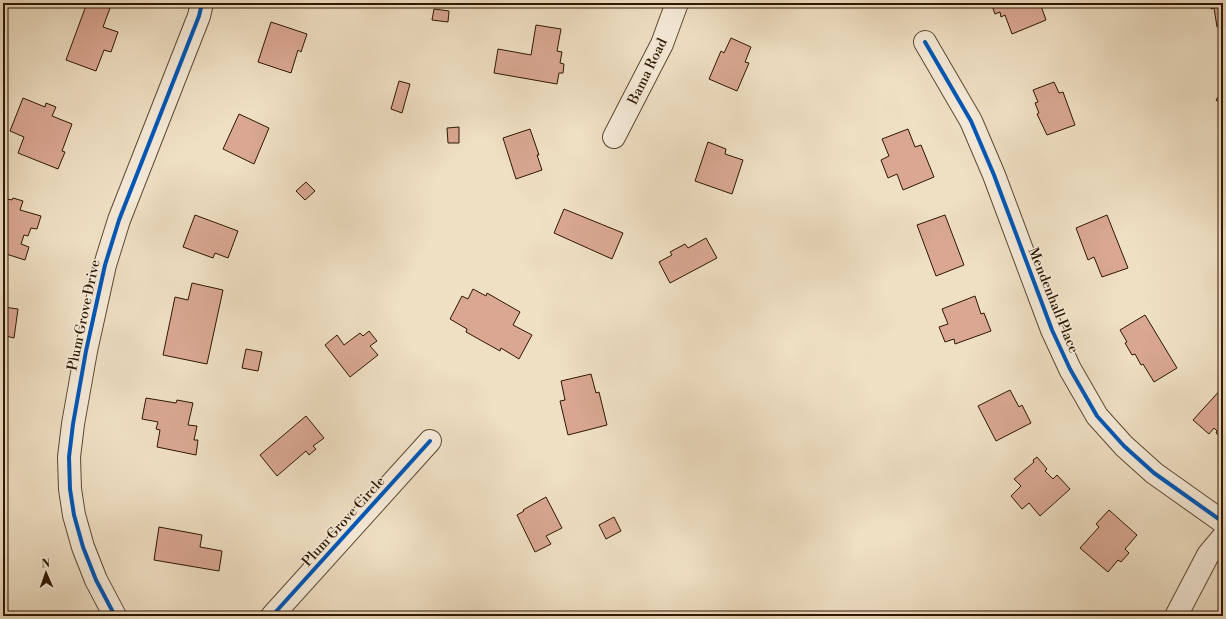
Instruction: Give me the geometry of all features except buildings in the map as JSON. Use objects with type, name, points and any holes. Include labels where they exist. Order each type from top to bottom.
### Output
[{"type":"street","name":"Plum Grove Drive","points":[[115,616],[96,580],[83,547],[74,515],[70,490],[69,457],[73,424],[86,351],[107,258],[119,220],[199,16],[202,3]]},
{"type":"street","name":"Bama Road","points":[[614,137],[662,44],[678,3]]},
{"type":"street","name":"Mendenhall Place","points":[[925,42],[971,121],[994,175],[1052,330],[1070,369],[1097,416],[1124,446],[1154,473],[1223,522]]},
{"type":"street","name":"Plum Grove Circle","points":[[272,616],[430,441]]},
{"type":"street","points":[[1176,616],[1208,555],[1223,537]]},
{"type":"cycle path","points":[[115,616],[96,580],[83,547],[74,515],[70,489],[69,457],[73,424],[86,351],[105,265],[119,220],[199,16],[202,3]]},
{"type":"cycle path","points":[[925,42],[971,121],[994,175],[1052,330],[1070,369],[1097,416],[1124,446],[1154,473],[1223,522]]},
{"type":"cycle path","points":[[272,616],[430,441]]}]
